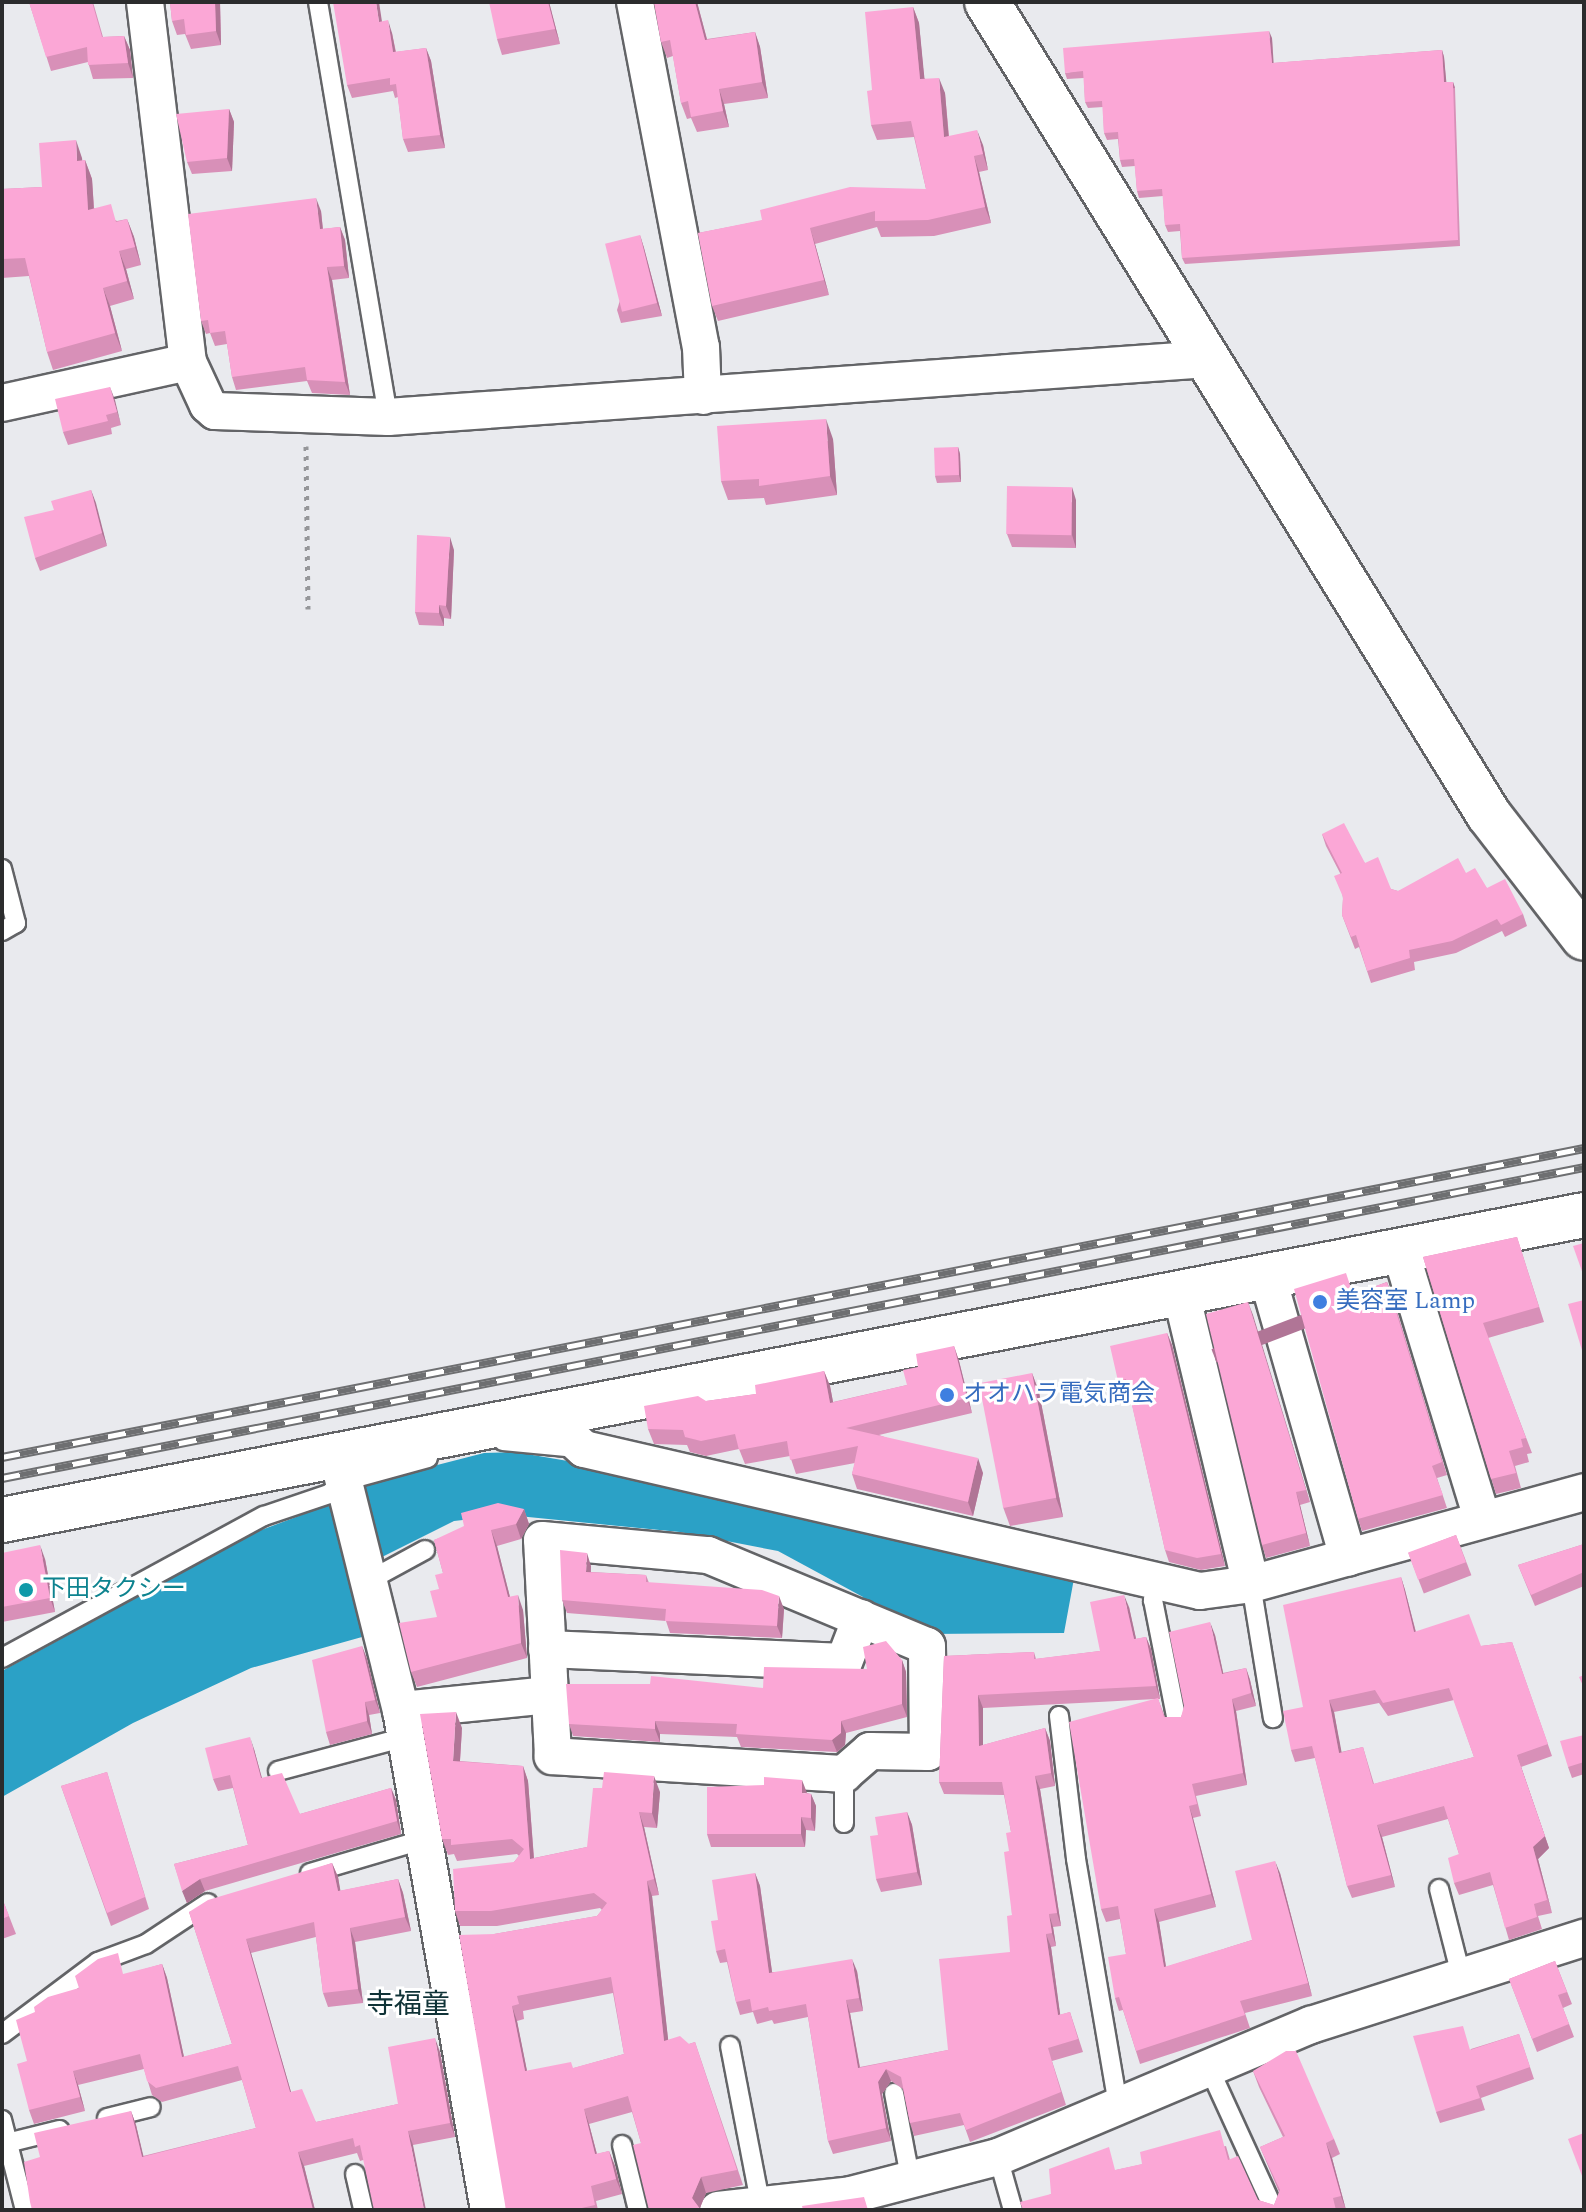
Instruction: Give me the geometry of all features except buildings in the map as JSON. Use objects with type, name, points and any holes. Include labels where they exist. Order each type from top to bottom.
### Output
[{"type":"street","points":[[145,2],[188,362],[215,411],[388,417],[1208,359]]},
{"type":"street","points":[[635,2],[701,347],[703,396]]},
{"type":"street","points":[[987,2],[1489,815],[1584,938]]},
{"type":"street","points":[[2,403],[188,362]]},
{"type":"street","points":[[2,1520],[340,1468],[553,1411],[1584,1215]]},
{"type":"street","points":[[1400,1250],[1482,1519]]},
{"type":"street","points":[[1267,1275],[1348,1558]]},
{"type":"street","points":[[1181,1293],[1251,1584]]},
{"type":"street","points":[[553,1411],[558,1425],[584,1449],[1200,1591],[1251,1584],[1584,1492]]},
{"type":"street","points":[[340,1468],[403,1723],[422,1840],[436,1875],[454,1938],[489,2210]]},
{"type":"street","points":[[542,1540],[708,1555],[927,1646],[928,1752],[870,1751],[844,1774],[553,1756],[547,1649],[542,1540]]},
{"type":"street","points":[[547,1649],[844,1662],[861,1618]]},
{"type":"street","points":[[403,1723],[548,1695]]},
{"type":"street","points":[[718,2210],[851,2195],[910,2177],[998,2157],[1311,2025],[1584,1938]]},
{"type":"lane","points":[[318,2],[388,417]]},
{"type":"lane","points":[[2,869],[16,923],[2,931]]},
{"type":"lane","points":[[2,1658],[241,1528],[329,1494],[340,1468],[516,1440],[584,1449]]},
{"type":"lane","points":[[368,1581],[425,1550]]},
{"type":"lane","points":[[1158,1581],[1153,1600],[1177,1721]]},
{"type":"lane","points":[[1251,1584],[1273,1718]]},
{"type":"lane","points":[[1059,1716],[1076,1859],[1118,2106]]},
{"type":"lane","points":[[278,1771],[403,1723]]},
{"type":"lane","points":[[844,1774],[844,1823]]},
{"type":"lane","points":[[284,1881],[422,1840]]},
{"type":"lane","points":[[1439,1889],[1461,1975]]},
{"type":"lane","points":[[2,2034],[98,1962],[146,1944],[223,1899]]},
{"type":"lane","points":[[730,2046],[771,2204]]},
{"type":"lane","points":[[1209,2068],[1274,2210]]},
{"type":"lane","points":[[894,2093],[910,2177]]},
{"type":"lane","points":[[7,2143],[151,2107]]},
{"type":"lane","points":[[2,2120],[25,2210]]},
{"type":"lane","points":[[622,2145],[638,2210]]},
{"type":"lane","points":[[998,2157],[1013,2210]]},
{"type":"lane","points":[[355,2174],[363,2210]]},
{"type":"path","points":[[306,413],[308,609]]},
{"type":"water","points":[[515,1452],[650,1475],[1075,1573],[1064,1633],[928,1634],[864,1604],[863,1597],[778,1551],[680,1532],[507,1515],[454,1521],[350,1573],[362,1637],[251,1668],[133,1723],[2,1797],[2,1671],[256,1532],[331,1504],[367,1483],[484,1453]]},
{"type":"railway","points":[[2,1457],[1584,1148]]},
{"type":"railway","points":[[2,1478],[1584,1167]]},
{"type":"place","name":"美容室 Lamp","points":[[1320,1302]]},
{"type":"place","name":"オオハラ電気商会","points":[[947,1395]]},
{"type":"place","name":"下田タクシー","points":[[26,1590]]},
{"type":"district","name":"寺福童","points":[[408,2005]]}]
